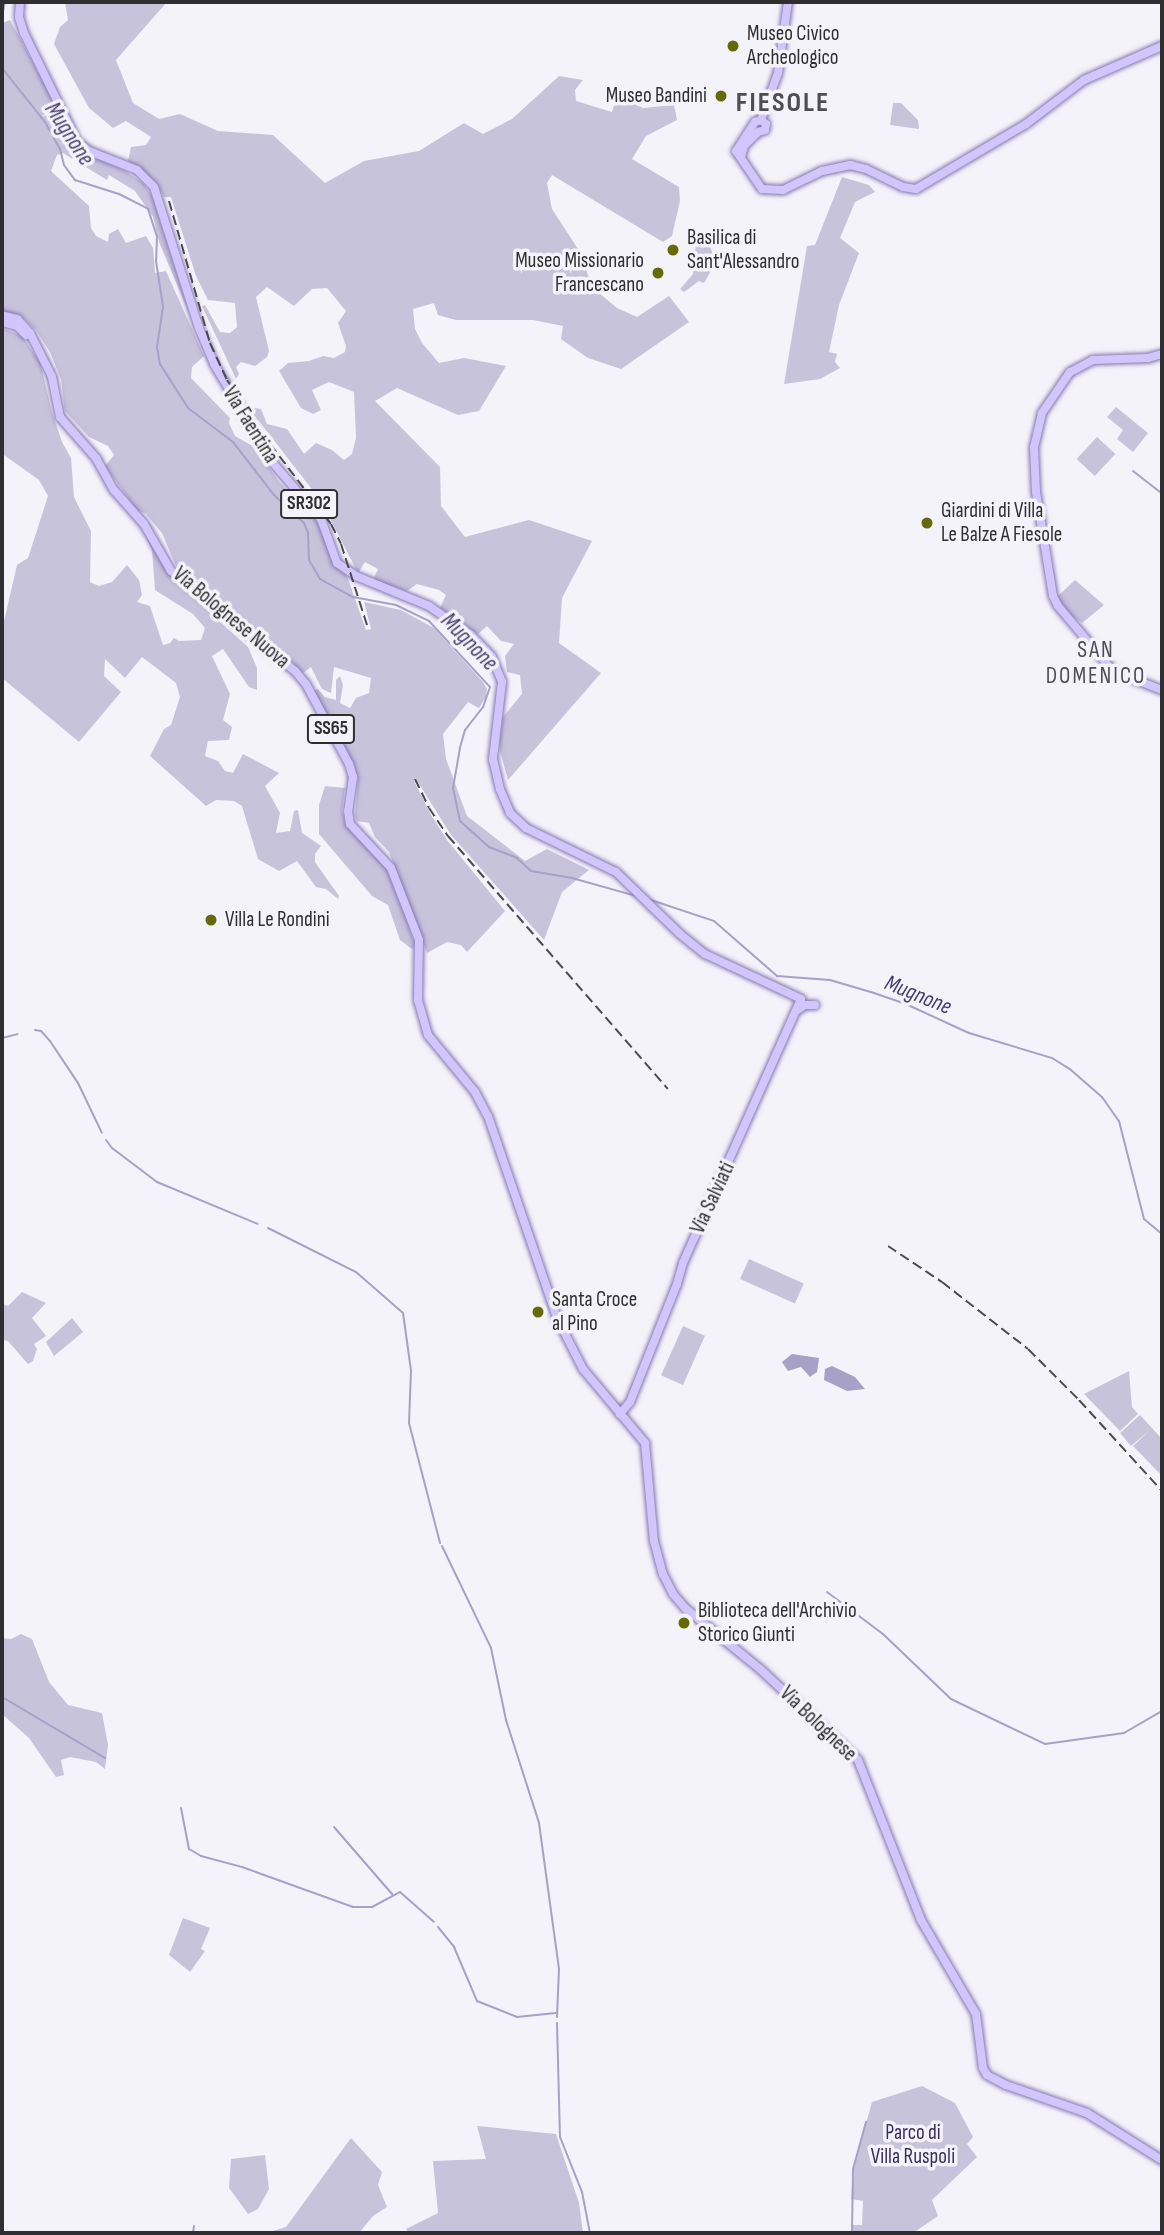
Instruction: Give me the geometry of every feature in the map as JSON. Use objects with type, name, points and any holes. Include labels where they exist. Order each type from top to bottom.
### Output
[{"type":"main road","name":"Via Faentina","points":[[20,2],[21,26],[77,141],[89,151],[137,170],[155,187],[199,328],[214,364],[274,463],[321,520],[337,563],[356,576],[429,606],[487,650],[502,682],[493,759],[499,789],[510,813],[526,828],[599,861],[623,878],[669,924],[713,959],[800,999]]},
{"type":"main road","points":[[788,2],[775,85],[761,120],[766,128],[756,130],[737,146],[743,163],[759,186],[769,191],[792,187],[833,167],[849,165],[866,169],[903,187],[920,188],[1026,124],[1084,80],[1162,46]]},
{"type":"main road","name":"Via Bolognese Nuova","points":[[2,315],[23,323],[52,377],[60,417],[96,458],[114,490],[144,524],[171,571],[273,652],[306,684],[349,764],[353,777],[348,811],[350,824],[391,868],[419,940],[417,985],[422,1021],[428,1035],[481,1101],[528,1233]]},
{"type":"main road","name":"Via Bolognese Nuova","points":[[2,322],[21,329],[41,354]]},
{"type":"main road","points":[[1162,354],[1148,358],[1104,358],[1082,364],[1062,379],[1042,413],[1035,435],[1034,476],[1054,596],[1058,606],[1113,671],[1162,690]]},
{"type":"main road","name":"Via Salviati","points":[[618,1411],[631,1400],[682,1263],[800,999]]},
{"type":"main road","points":[[794,1013],[803,1006],[814,1005]]},
{"type":"main road","name":"Via Bolognese","points":[[528,1233],[558,1320],[587,1376],[645,1443],[651,1522],[667,1585],[686,1609],[735,1647],[858,1760],[921,1920],[951,1976],[976,2014],[984,2072],[1006,2085],[1087,2113],[1162,2160]]},
{"type":"green space","points":[[65,2],[167,2],[116,60],[133,103],[159,119],[180,114],[218,131],[273,135],[325,183],[364,161],[419,151],[464,123],[483,134],[512,119],[559,76],[583,80],[575,90],[576,101],[612,112],[617,96],[643,108],[674,105],[677,120],[646,136],[632,159],[679,187],[680,201],[672,236],[663,242],[552,175],[547,183],[552,209],[578,249],[593,288],[617,308],[637,317],[669,296],[689,322],[621,369],[588,358],[561,339],[563,326],[533,320],[456,320],[438,315],[434,303],[413,309],[415,329],[422,343],[439,363],[464,358],[506,366],[479,411],[458,415],[397,388],[375,401],[440,467],[441,506],[465,537],[529,520],[592,541],[562,598],[559,643],[601,673],[508,780],[500,751],[500,735],[503,717],[522,694],[520,675],[507,672],[505,656],[514,644],[501,641],[487,626],[478,634],[440,608],[446,595],[439,590],[417,584],[407,591],[373,580],[378,569],[365,562],[358,573],[321,501],[248,407],[261,409],[267,424],[287,429],[304,454],[316,443],[332,450],[344,460],[352,454],[356,438],[354,392],[329,382],[312,390],[321,410],[313,414],[301,408],[279,371],[288,363],[309,361],[323,356],[334,358],[345,352],[346,346],[338,323],[346,311],[327,288],[312,289],[294,306],[267,287],[256,297],[269,351],[267,357],[255,366],[241,362],[236,367],[239,374],[236,379],[202,306],[205,305],[220,332],[230,333],[237,327],[235,303],[208,300],[196,276],[171,197],[164,197],[155,181],[128,161],[131,147],[146,145],[151,137],[126,121],[113,128],[89,108],[54,44],[60,27],[68,20]]},
{"type":"green space","points":[[10,20],[74,140],[84,153],[125,171],[143,183],[152,196],[189,313],[159,242],[153,217],[135,191],[109,175],[107,180],[63,153],[57,155],[51,171],[89,206],[91,228],[96,236],[108,242],[109,234],[118,229],[126,243],[146,236],[153,248],[155,273],[166,271],[204,356],[192,367],[191,378],[230,418],[229,423],[235,436],[256,448],[279,482],[315,517],[335,566],[347,576],[366,630],[371,629],[364,602],[401,610],[434,628],[483,682],[487,689],[486,697],[479,708],[468,702],[443,734],[446,759],[467,816],[525,861],[547,849],[589,870],[562,892],[544,940],[451,835],[416,779],[414,781],[431,815],[447,840],[505,911],[467,952],[461,945],[447,942],[427,953],[389,852],[375,837],[369,823],[357,821],[355,816],[358,779],[355,767],[313,691],[318,689],[325,697],[336,700],[336,680],[340,676],[343,685],[340,703],[350,708],[356,698],[369,693],[371,678],[334,667],[331,693],[322,689],[311,667],[303,673],[283,652],[179,573],[162,533],[146,514],[137,510],[105,466],[114,455],[108,446],[89,437],[65,411],[61,379],[50,352],[36,330],[21,316],[2,313],[2,23]]},
{"type":"green space","points":[[893,103],[901,103],[918,120],[919,129],[890,125]]},
{"type":"green space","points":[[842,177],[869,185],[875,192],[855,202],[840,238],[859,253],[839,305],[829,352],[837,354],[835,362],[840,368],[820,379],[784,384],[807,246],[815,245]]},
{"type":"green space","points":[[697,231],[706,236],[716,262],[704,283],[699,281],[684,292],[680,289],[693,274]]},
{"type":"green space","points":[[2,328],[22,336],[40,362],[52,412],[62,442],[71,458],[74,497],[91,531],[90,582],[99,586],[112,582],[127,565],[139,580],[142,595],[137,602],[150,606],[163,645],[174,638],[179,641],[201,640],[205,628],[193,614],[155,590],[152,550],[144,532],[175,582],[248,647],[257,668],[257,690],[249,687],[223,649],[212,656],[230,694],[223,720],[232,727],[229,740],[208,741],[205,756],[218,761],[225,771],[233,773],[243,754],[279,773],[265,786],[280,813],[276,833],[290,831],[294,811],[298,810],[302,833],[321,846],[315,854],[315,862],[339,896],[338,899],[326,889],[316,887],[297,861],[279,871],[258,859],[242,806],[234,801],[216,800],[206,806],[150,756],[164,729],[171,725],[180,697],[176,683],[142,657],[125,678],[105,659],[104,676],[121,692],[79,742],[2,678],[2,630],[17,565],[28,558],[48,496],[39,480],[4,455]]},
{"type":"green space","points":[[1116,407],[1148,433],[1133,452],[1117,439],[1123,430],[1107,417]]},
{"type":"green space","points":[[1097,437],[1115,454],[1095,476],[1077,459]]},
{"type":"green space","points":[[1075,580],[1104,605],[1082,623],[1070,614],[1057,597]]},
{"type":"green space","points":[[325,786],[345,788],[342,811],[346,825],[386,867],[415,946],[412,949],[400,940],[388,905],[372,896],[319,834],[319,805]]},
{"type":"green space","points":[[749,1259],[804,1283],[795,1304],[740,1279]]},
{"type":"green space","points":[[22,1292],[46,1303],[32,1318],[46,1336],[34,1344],[37,1349],[33,1361],[28,1364],[8,1341],[2,1340],[2,1304],[8,1306]]},
{"type":"green space","points":[[72,1318],[83,1332],[54,1356],[46,1342]]},
{"type":"green space","points":[[683,1326],[705,1336],[683,1385],[661,1375]]},
{"type":"green space","points":[[1129,1371],[1132,1407],[1138,1414],[1120,1431],[1084,1394]]},
{"type":"green space","points":[[1140,1415],[1162,1439],[1162,1476],[1133,1446],[1150,1430],[1131,1446],[1120,1433]]},
{"type":"green space","points":[[21,1634],[32,1639],[49,1682],[68,1705],[102,1713],[108,1745],[105,1769],[96,1762],[70,1757],[61,1760],[64,1775],[56,1777],[29,1738],[2,1714],[2,1638],[11,1639]]},
{"type":"green space","points":[[183,1918],[210,1928],[201,1949],[205,1951],[190,1972],[169,1955]]},
{"type":"green space","name":"Parco di Villa Ruspoli","points":[[922,2086],[955,2103],[973,2137],[967,2144],[977,2157],[932,2200],[938,2216],[913,2233],[852,2233],[851,2225],[862,2225],[863,2201],[851,2199],[854,2167],[872,2102]]},
{"type":"green space","points":[[477,2126],[556,2134],[579,2203],[583,2233],[409,2233],[406,2229],[438,2213],[433,2161],[486,2159]]},
{"type":"green space","points":[[351,2138],[382,2172],[378,2185],[387,2207],[373,2216],[359,2233],[266,2233],[286,2227]]},
{"type":"green space","points":[[265,2155],[269,2189],[258,2209],[248,2214],[229,2188],[231,2159]]},
{"type":"shaded area","points":[[792,1354],[819,1358],[817,1372],[810,1377],[801,1367],[788,1371],[782,1362]]},
{"type":"shaded area","points":[[832,1366],[855,1377],[865,1389],[847,1391],[824,1380],[825,1369]]},
{"type":"waterway","name":"Mugnone","points":[[2,16],[5,2]]},
{"type":"waterway","name":"Mugnone","points":[[2,68],[45,122],[60,149],[64,165],[75,180],[119,194],[148,209],[157,236],[156,261],[163,307],[157,347],[160,364],[188,408],[233,442],[274,495],[304,523],[308,533],[309,560],[320,579],[353,597],[396,605],[429,621],[490,687],[483,707],[465,730],[460,748],[453,788],[460,821],[489,847],[517,858],[531,871],[572,878],[636,896]]},
{"type":"waterway","points":[[1133,471],[1162,494]]},
{"type":"waterway","name":"Mugnone","points":[[651,900],[714,921],[777,976],[830,980],[874,993],[908,1005],[969,1033],[1052,1058],[1071,1070],[1102,1097],[1119,1121],[1144,1219],[1162,1234]]},
{"type":"waterway","points":[[35,1030],[41,1031],[50,1041],[78,1083],[102,1133]]},
{"type":"waterway","points":[[2,1038],[18,1034]]},
{"type":"waterway","points":[[106,1140],[112,1148],[157,1182],[258,1224]]},
{"type":"waterway","points":[[268,1228],[356,1272],[403,1313],[411,1371],[409,1423],[440,1543]]},
{"type":"waterway","points":[[442,1546],[491,1648],[506,1720],[539,1823],[559,1969],[557,2017]]},
{"type":"waterway","points":[[827,1592],[883,1634],[951,1699],[1045,1744],[1124,1733],[1162,1711]]},
{"type":"waterway","points":[[2,1697],[105,1758]]},
{"type":"waterway","points":[[181,1808],[189,1849],[201,1856],[242,1867],[353,1907],[372,1907],[400,1892],[434,1922]]},
{"type":"waterway","points":[[334,1827],[392,1894]]},
{"type":"waterway","points":[[438,1927],[454,1947],[477,2001],[517,2017],[556,2013]]},
{"type":"waterway","points":[[557,2023],[560,2137],[582,2192],[590,2233]]},
{"type":"waterway","points":[[852,2233],[853,2169],[866,2122]]},
{"type":"waterway","points":[[193,2233],[194,2226]]},
{"type":"railway","points":[[169,201],[210,343],[227,380],[261,432],[331,524],[341,544],[368,628]]},
{"type":"railway","points":[[415,779],[429,808],[448,836],[668,1089]]},
{"type":"railway","points":[[888,1246],[942,1282],[1028,1349],[1162,1491]]},
{"type":"place","name":"Museo Civico Archeologico","points":[[733,46]]},
{"type":"place","name":"Museo Bandini","points":[[721,96]]},
{"type":"place","name":"Basilica di Sant'Alessandro","points":[[673,250]]},
{"type":"place","name":"Museo Missionario Francescano","points":[[658,273]]},
{"type":"place","name":"Giardini di Villa Le Balze A Fiesole","points":[[927,523]]},
{"type":"place","name":"Villa Le Rondini","points":[[211,920]]},
{"type":"place","name":"Santa Croce al Pino","points":[[538,1312]]},
{"type":"place","name":"Biblioteca dell'Archivio Storico Giunti","points":[[684,1623]]},
{"type":"district","name":"FIESOLE","points":[[783,103]]},
{"type":"district","name":"SAN DOMENICO","points":[[1096,663]]}]
